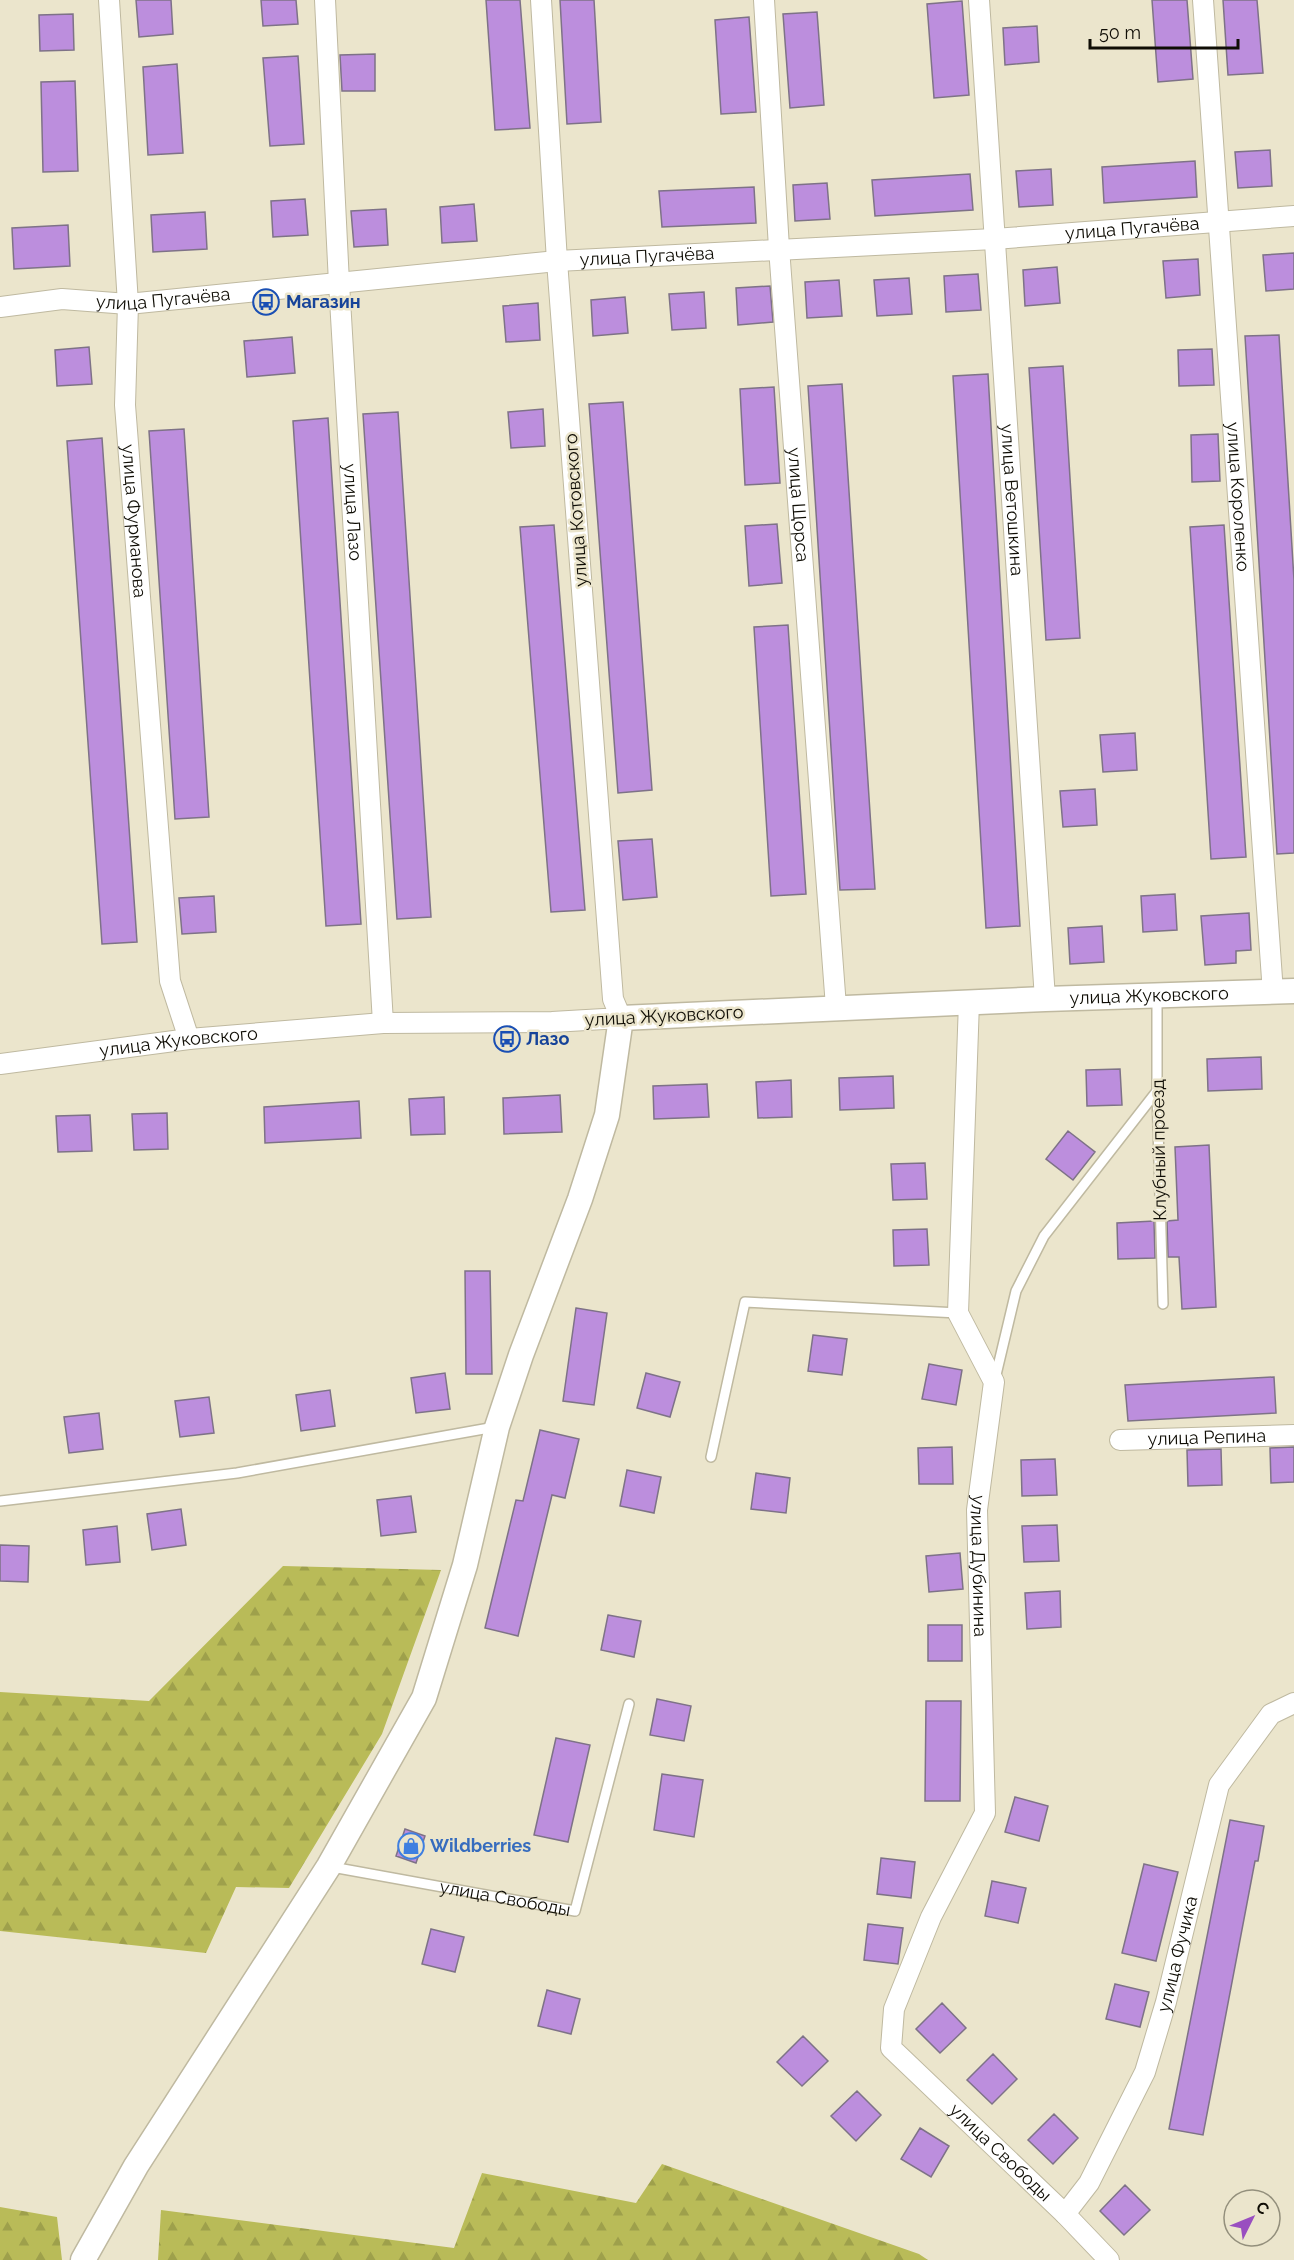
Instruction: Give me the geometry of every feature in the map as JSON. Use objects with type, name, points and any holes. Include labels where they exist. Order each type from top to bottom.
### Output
[{"type":"street","name":"улица Фурманова","points":[[109,0],[128,304],[124,405],[170,981],[189,1039]]},
{"type":"street","name":"улица Лазо","points":[[325,0],[339,283],[383,1023]]},
{"type":"street","name":"улица Котовского","points":[[541,0],[557,261],[613,999],[621,1018]]},
{"type":"street","name":"улица Щорса","points":[[764,0],[779,249],[836,1007]]},
{"type":"street","name":"улица Ветошкина","points":[[979,0],[1045,999]]},
{"type":"street","name":"улица Короленко","points":[[1203,0],[1283,992]]},
{"type":"street","name":"улица Пугачёва","points":[[0,307],[62,299],[128,304],[557,261],[994,239],[1294,216]]},
{"type":"street","name":"улица Жуковского","points":[[0,1064],[189,1039],[383,1023],[552,1022],[836,1007],[1283,992]]},
{"type":"street","points":[[969,1002],[958,1313],[994,1382]]},
{"type":"street","points":[[83,2260],[136,2166],[329,1866],[424,1698],[465,1565],[497,1427],[521,1355],[580,1199],[607,1115],[621,1018]]},
{"type":"street","name":"улица Дубинина","points":[[891,2048],[894,2009],[931,1917],[985,1813],[978,1510],[994,1382]]},
{"type":"street","name":"улица Репина","points":[[1120,1440],[1294,1435]]},
{"type":"street","name":"улица Фучика","points":[[1065,2214],[1089,2183],[1145,2072],[1166,2002],[1220,1785],[1271,1714],[1294,1702]]},
{"type":"street","name":"улица Свободы","points":[[891,2048],[1065,2214],[1109,2260]]},
{"type":"lane","name":"Клубный проезд","points":[[1157,995],[1157,1090],[1163,1304]]},
{"type":"lane","points":[[994,1382],[1016,1291],[1044,1236],[1157,1090]]},
{"type":"lane","points":[[711,1457],[745,1302],[958,1313]]},
{"type":"lane","points":[[0,1501],[237,1473],[497,1427]]},
{"type":"lane","name":"улица Свободы","points":[[329,1866],[575,1911],[628,1704]]},
{"type":"green space","points":[[283,1566],[441,1570],[382,1734],[289,1888],[236,1887],[206,1953],[0,1931],[0,1692],[149,1701]]},
{"type":"green space","points":[[662,2164],[919,2254],[928,2260],[158,2260],[161,2210],[454,2248],[482,2173],[636,2203]]},
{"type":"green space","points":[[0,2207],[57,2217],[62,2260],[0,2260]]},
{"type":"building","points":[[136,0],[171,0],[173,34],[139,37]]},
{"type":"building","points":[[261,0],[296,0],[298,24],[263,26]]},
{"type":"building","points":[[486,0],[520,0],[530,128],[495,130]]},
{"type":"building","points":[[560,0],[594,0],[601,122],[567,124]]},
{"type":"building","points":[[1152,0],[1187,0],[1193,79],[1158,82]]},
{"type":"building","points":[[1223,0],[1257,0],[1263,73],[1228,75]]},
{"type":"building","points":[[962,1],[969,95],[934,98],[927,4]]},
{"type":"building","points":[[817,12],[824,105],[790,108],[783,14]]},
{"type":"building","points":[[73,14],[74,50],[40,51],[39,15]]},
{"type":"building","points":[[749,17],[756,112],[721,114],[715,20]]},
{"type":"building","points":[[1037,26],[1039,62],[1005,65],[1003,28]]},
{"type":"building","points":[[375,54],[375,91],[342,91],[340,55]]},
{"type":"building","points":[[298,56],[304,144],[270,146],[263,58]]},
{"type":"building","points":[[177,64],[183,153],[148,155],[143,67]]},
{"type":"building","points":[[75,81],[78,171],[43,172],[41,82]]},
{"type":"building","points":[[1270,150],[1272,186],[1238,188],[1235,152]]},
{"type":"building","points":[[1195,161],[1197,197],[1104,203],[1102,167]]},
{"type":"building","points":[[1051,169],[1053,205],[1019,207],[1016,171]]},
{"type":"building","points":[[970,174],[973,210],[875,216],[872,180]]},
{"type":"building","points":[[827,183],[830,219],[795,221],[793,185]]},
{"type":"building","points":[[754,187],[756,223],[662,227],[659,191]]},
{"type":"building","points":[[305,199],[308,235],[273,237],[271,201]]},
{"type":"building","points":[[474,204],[477,241],[442,243],[440,207]]},
{"type":"building","points":[[386,209],[388,245],[354,247],[351,211]]},
{"type":"building","points":[[205,212],[207,249],[153,252],[151,215]]},
{"type":"building","points":[[68,225],[70,266],[14,269],[12,228]]},
{"type":"building","points":[[1294,253],[1294,289],[1266,291],[1263,255]]},
{"type":"building","points":[[1198,259],[1200,295],[1166,298],[1163,261]]},
{"type":"building","points":[[1057,267],[1060,303],[1025,306],[1023,270]]},
{"type":"building","points":[[978,274],[981,310],[946,312],[944,276]]},
{"type":"building","points":[[909,278],[912,314],[877,316],[874,280]]},
{"type":"building","points":[[839,280],[842,316],[807,318],[805,282]]},
{"type":"building","points":[[770,286],[773,322],[738,325],[736,288]]},
{"type":"building","points":[[704,292],[706,328],[672,330],[669,294]]},
{"type":"building","points":[[625,297],[628,333],[593,336],[591,300]]},
{"type":"building","points":[[538,303],[540,340],[506,342],[503,306]]},
{"type":"building","points":[[1279,335],[1294,580],[1294,853],[1277,854],[1245,336]]},
{"type":"building","points":[[292,337],[295,373],[247,377],[244,341]]},
{"type":"building","points":[[89,347],[92,384],[57,386],[55,350]]},
{"type":"building","points":[[1212,349],[1214,385],[1179,386],[1178,350]]},
{"type":"building","points":[[1063,366],[1080,638],[1046,640],[1029,368]]},
{"type":"building","points":[[988,374],[1020,926],[986,928],[953,376]]},
{"type":"building","points":[[842,384],[875,889],[840,890],[808,386]]},
{"type":"building","points":[[774,387],[780,483],[745,485],[740,389]]},
{"type":"building","points":[[623,402],[652,790],[618,793],[589,404]]},
{"type":"building","points":[[543,409],[545,446],[511,448],[508,412]]},
{"type":"building","points":[[398,412],[431,917],[397,919],[363,414]]},
{"type":"building","points":[[328,418],[361,924],[326,926],[293,421]]},
{"type":"building","points":[[184,429],[209,817],[175,819],[149,431]]},
{"type":"building","points":[[1218,434],[1220,481],[1192,482],[1191,435]]},
{"type":"building","points":[[102,438],[137,942],[102,944],[67,441]]},
{"type":"building","points":[[777,524],[782,583],[749,586],[745,526]]},
{"type":"building","points":[[554,525],[585,910],[551,912],[520,527]]},
{"type":"building","points":[[1224,525],[1246,857],[1211,859],[1190,527]]},
{"type":"building","points":[[788,625],[806,894],[771,896],[754,627]]},
{"type":"building","points":[[1135,733],[1137,770],[1103,772],[1100,735]]},
{"type":"building","points":[[1095,789],[1097,825],[1063,827],[1060,791]]},
{"type":"building","points":[[652,839],[657,897],[623,900],[618,841]]},
{"type":"building","points":[[1175,894],[1177,930],[1143,932],[1141,896]]},
{"type":"building","points":[[214,896],[216,932],[182,934],[179,898]]},
{"type":"building","points":[[1249,913],[1251,950],[1236,951],[1236,963],[1205,965],[1201,916]]},
{"type":"building","points":[[1102,926],[1104,962],[1070,964],[1068,928]]},
{"type":"building","points":[[1261,1057],[1262,1089],[1208,1091],[1207,1059]]},
{"type":"building","points":[[1120,1069],[1122,1105],[1087,1106],[1086,1070]]},
{"type":"building","points":[[893,1076],[894,1108],[840,1110],[839,1078]]},
{"type":"building","points":[[791,1080],[792,1117],[758,1118],[756,1082]]},
{"type":"building","points":[[707,1084],[709,1117],[654,1119],[653,1086]]},
{"type":"building","points":[[560,1095],[562,1132],[504,1134],[503,1098]]},
{"type":"building","points":[[444,1097],[445,1134],[411,1135],[409,1099]]},
{"type":"building","points":[[359,1101],[361,1138],[265,1143],[264,1107]]},
{"type":"building","points":[[167,1113],[168,1149],[134,1150],[132,1114]]},
{"type":"building","points":[[90,1115],[92,1151],[58,1152],[56,1116]]},
{"type":"building","points":[[1068,1131],[1095,1152],[1073,1180],[1046,1159]]},
{"type":"building","points":[[1209,1145],[1216,1307],[1182,1309],[1179,1257],[1168,1257],[1167,1221],[1178,1220],[1175,1147]]},
{"type":"building","points":[[925,1163],[927,1199],[893,1200],[891,1164]]},
{"type":"building","points":[[1154,1221],[1155,1258],[1118,1259],[1117,1223]]},
{"type":"building","points":[[927,1229],[929,1265],[894,1266],[893,1230]]},
{"type":"building","points":[[465,1271],[490,1271],[492,1374],[466,1374]]},
{"type":"building","points":[[576,1308],[607,1313],[594,1405],[563,1401]]},
{"type":"building","points":[[813,1335],[847,1339],[842,1375],[808,1371]]},
{"type":"building","points":[[929,1364],[962,1370],[956,1405],[922,1399]]},
{"type":"building","points":[[445,1373],[450,1409],[416,1413],[411,1378]]},
{"type":"building","points":[[646,1373],[680,1382],[670,1417],[637,1408]]},
{"type":"building","points":[[1274,1377],[1276,1413],[1128,1421],[1125,1385]]},
{"type":"building","points":[[330,1390],[335,1426],[301,1431],[296,1395]]},
{"type":"building","points":[[209,1397],[214,1433],[180,1437],[175,1401]]},
{"type":"building","points":[[99,1413],[103,1449],[69,1453],[64,1417]]},
{"type":"building","points":[[540,1430],[579,1439],[565,1498],[552,1495],[518,1636],[485,1628],[516,1500],[523,1501]]},
{"type":"building","points":[[952,1447],[953,1484],[919,1484],[918,1448]]},
{"type":"building","points":[[1294,1447],[1294,1482],[1271,1483],[1270,1448]]},
{"type":"building","points":[[1221,1449],[1222,1485],[1188,1486],[1187,1450]]},
{"type":"building","points":[[1055,1459],[1057,1495],[1022,1496],[1021,1460]]},
{"type":"building","points":[[627,1470],[661,1477],[654,1513],[620,1506]]},
{"type":"building","points":[[756,1473],[790,1478],[786,1513],[751,1509]]},
{"type":"building","points":[[411,1496],[416,1532],[381,1536],[377,1500]]},
{"type":"building","points":[[181,1509],[186,1545],[152,1550],[147,1514]]},
{"type":"building","points":[[1057,1525],[1059,1561],[1024,1562],[1022,1526]]},
{"type":"building","points":[[117,1526],[120,1562],[86,1565],[83,1530]]},
{"type":"building","points":[[0,1545],[29,1546],[28,1582],[0,1581]]},
{"type":"building","points":[[960,1553],[963,1589],[929,1592],[926,1556]]},
{"type":"building","points":[[1060,1591],[1061,1627],[1027,1629],[1025,1593]]},
{"type":"building","points":[[608,1615],[641,1621],[634,1657],[601,1650]]},
{"type":"building","points":[[928,1625],[962,1625],[962,1661],[928,1661]]},
{"type":"building","points":[[657,1699],[691,1706],[684,1741],[650,1735]]},
{"type":"building","points":[[926,1701],[961,1701],[960,1801],[925,1801]]},
{"type":"building","points":[[556,1738],[590,1745],[568,1842],[534,1835]]},
{"type":"building","points":[[662,1774],[703,1780],[694,1837],[654,1830]]},
{"type":"building","points":[[1015,1797],[1048,1806],[1039,1841],[1005,1832]]},
{"type":"building","points":[[1230,1820],[1264,1826],[1258,1861],[1255,1861],[1203,2135],[1169,2129]]},
{"type":"building","name":"Wildberries","points":[[405,1829],[425,1836],[416,1863],[396,1856]]},
{"type":"building","points":[[881,1858],[915,1862],[911,1898],[877,1894]]},
{"type":"building","points":[[1144,1864],[1178,1872],[1156,1961],[1122,1953]]},
{"type":"building","points":[[992,1881],[1026,1888],[1018,1923],[985,1916]]},
{"type":"building","points":[[868,1924],[903,1928],[898,1964],[864,1960]]},
{"type":"building","points":[[431,1929],[464,1937],[455,1972],[422,1964]]},
{"type":"building","points":[[1115,1984],[1149,1992],[1140,2027],[1106,2019]]},
{"type":"building","points":[[547,1990],[580,1999],[571,2034],[538,2026]]},
{"type":"building","points":[[942,2003],[966,2028],[940,2053],[916,2029]]},
{"type":"building","points":[[803,2036],[828,2061],[802,2086],[777,2062]]},
{"type":"building","points":[[993,2054],[1017,2079],[992,2104],[967,2080]]},
{"type":"building","points":[[857,2091],[881,2115],[856,2141],[831,2116]]},
{"type":"building","points":[[1054,2114],[1078,2138],[1053,2164],[1028,2140]]},
{"type":"building","points":[[920,2128],[949,2146],[931,2177],[901,2159]]},
{"type":"building","points":[[1125,2185],[1150,2210],[1124,2235],[1100,2211]]},
{"type":"place","name":"Магазин","points":[[266,302]]},
{"type":"place","name":"Лазо","points":[[507,1039]]},
{"type":"place","name":"Wildberries","points":[[411,1846]]}]
